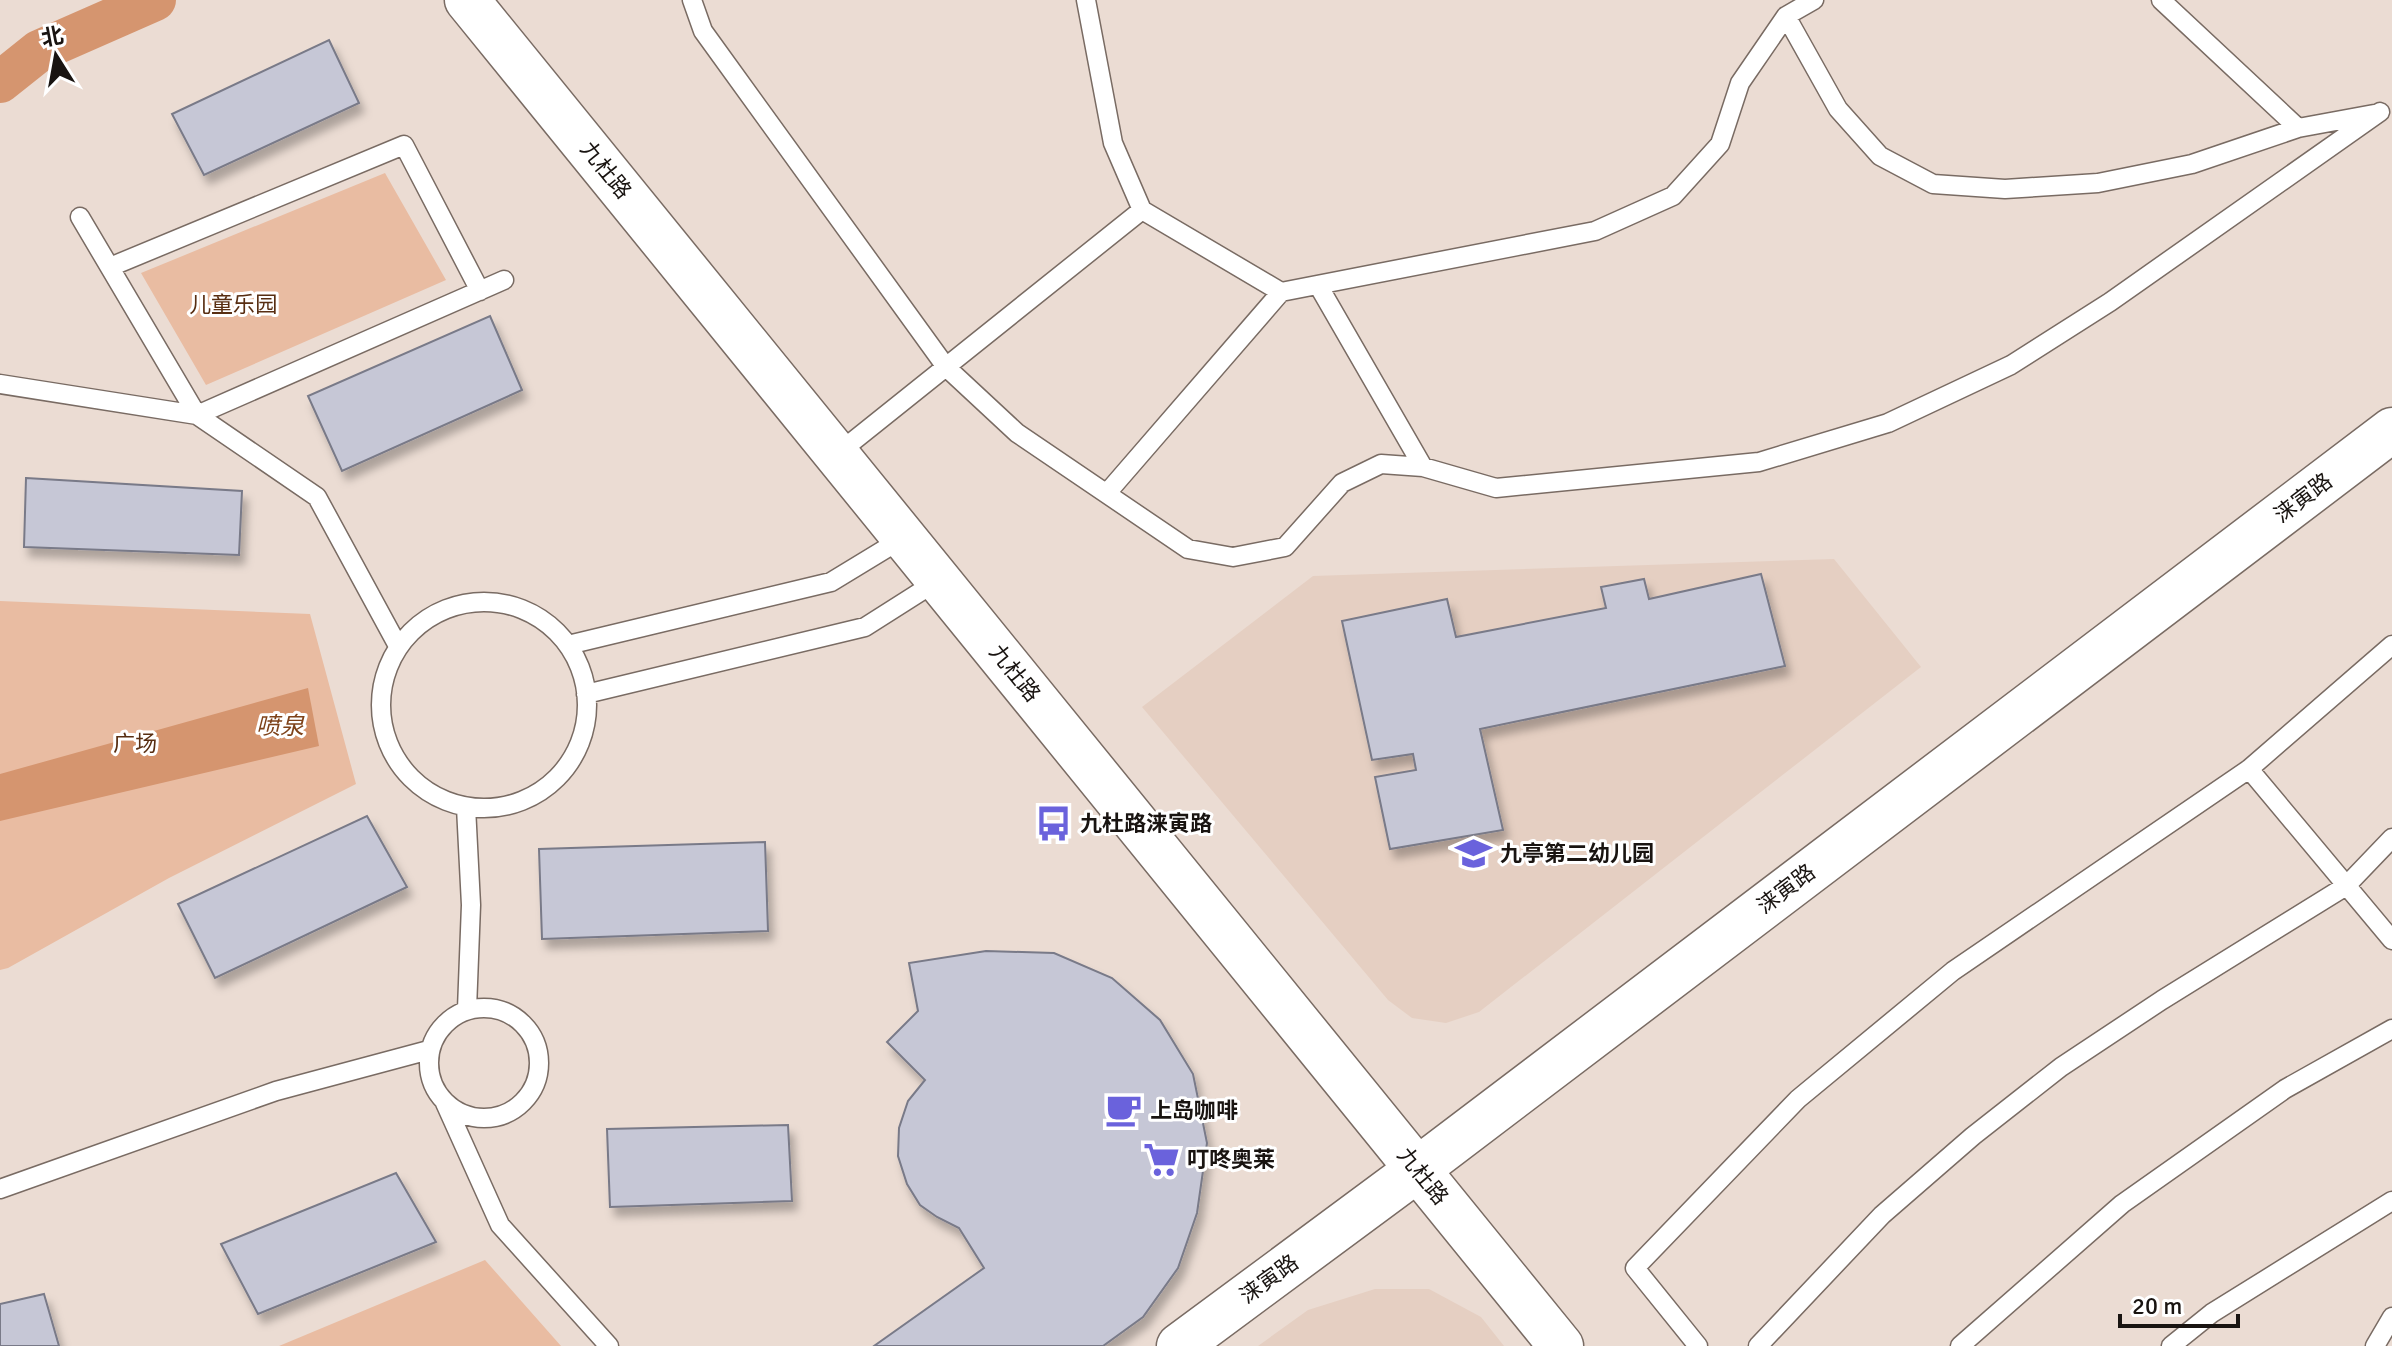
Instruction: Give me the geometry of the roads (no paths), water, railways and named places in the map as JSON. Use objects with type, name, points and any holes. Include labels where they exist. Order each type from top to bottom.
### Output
[{"type":"street","name":"九杜路","points":[[467,0],[1561,1346]]},
{"type":"street","name":"涞寅路","points":[[1179,1346],[1418,1169],[2392,430]]},
{"type":"lane","points":[[692,0],[703,31],[946,367],[1017,433],[1188,549],[1233,557],[1285,547],[1342,483],[1381,464],[1423,467],[1496,488],[1759,462],[1888,423],[2024,357],[2386,114]]},
{"type":"lane","points":[[1086,0],[1113,143],[1142,210],[1281,292]]},
{"type":"lane","points":[[1107,493],[1281,292],[1595,231],[1673,196],[1720,144],[1740,83],[1786,16],[1814,0]]},
{"type":"lane","points":[[2161,0],[2298,128]]},
{"type":"lane","points":[[1786,16],[1838,109],[1880,156],[1933,184],[2005,189],[2098,183],[2192,164],[2298,128],[2386,114]]},
{"type":"lane","points":[[110,267],[404,145],[480,291]]},
{"type":"lane","points":[[837,454],[1142,210]]},
{"type":"lane","points":[[80,217],[197,415],[317,497],[398,646]]},
{"type":"lane","points":[[0,384],[197,415],[504,280]]},
{"type":"lane","points":[[1318,285],[1423,467]]},
{"type":"lane","points":[[568,645],[831,582],[905,537]]},
{"type":"lane","points":[[586,694],[865,627],[939,580]]},
{"type":"lane","points":[[483,602],[515,607],[545,621],[568,645],[583,674],[586,694],[587,709],[580,743],[562,773],[535,795],[501,807],[466,807],[432,795],[405,773],[387,743],[379,709],[384,676],[398,646],[421,623],[450,607],[483,602]]},
{"type":"lane","points":[[1698,1346],[1635,1268],[1798,1099],[1953,971],[2249,769],[2392,645]]},
{"type":"lane","points":[[2249,769],[2392,940]]},
{"type":"lane","points":[[466,807],[471,905],[467,1009]]},
{"type":"lane","points":[[1758,1346],[1882,1215],[1973,1136],[2074,1059],[2162,1000],[2346,886],[2392,838]]},
{"type":"lane","points":[[445,1103],[460,1113],[480,1118],[499,1117],[515,1109],[527,1097],[537,1082],[540,1065],[538,1047],[530,1031],[518,1018],[503,1010],[485,1007],[467,1009],[450,1018],[437,1032],[429,1050],[428,1068],[434,1087],[445,1103],[500,1225],[609,1346]]},
{"type":"lane","points":[[1960,1346],[2122,1204],[2285,1089],[2392,1029]]},
{"type":"lane","points":[[0,1189],[276,1091],[429,1050]]},
{"type":"lane","points":[[2171,1346],[2212,1313],[2392,1201]]},
{"type":"lane","points":[[2375,1346],[2392,1317]]},
{"type":"water","name":"喷泉","points":[[308,688],[319,746],[0,821],[0,774]]},
{"type":"waterway","points":[[0,82],[39,51],[155,0]]},
{"type":"place","name":"九杜路涞寅路","points":[[1054,823]]},
{"type":"place","name":"九亭第二幼儿园","points":[[1474,853]]},
{"type":"place","name":"上岛咖啡","points":[[1124,1110]]},
{"type":"place","name":"叮咚奥莱","points":[[1161,1159]]},
{"type":"park label","name":"儿童乐园","points":[[233,304]]},
{"type":"park label","name":"广场","points":[[135,743]]}]
